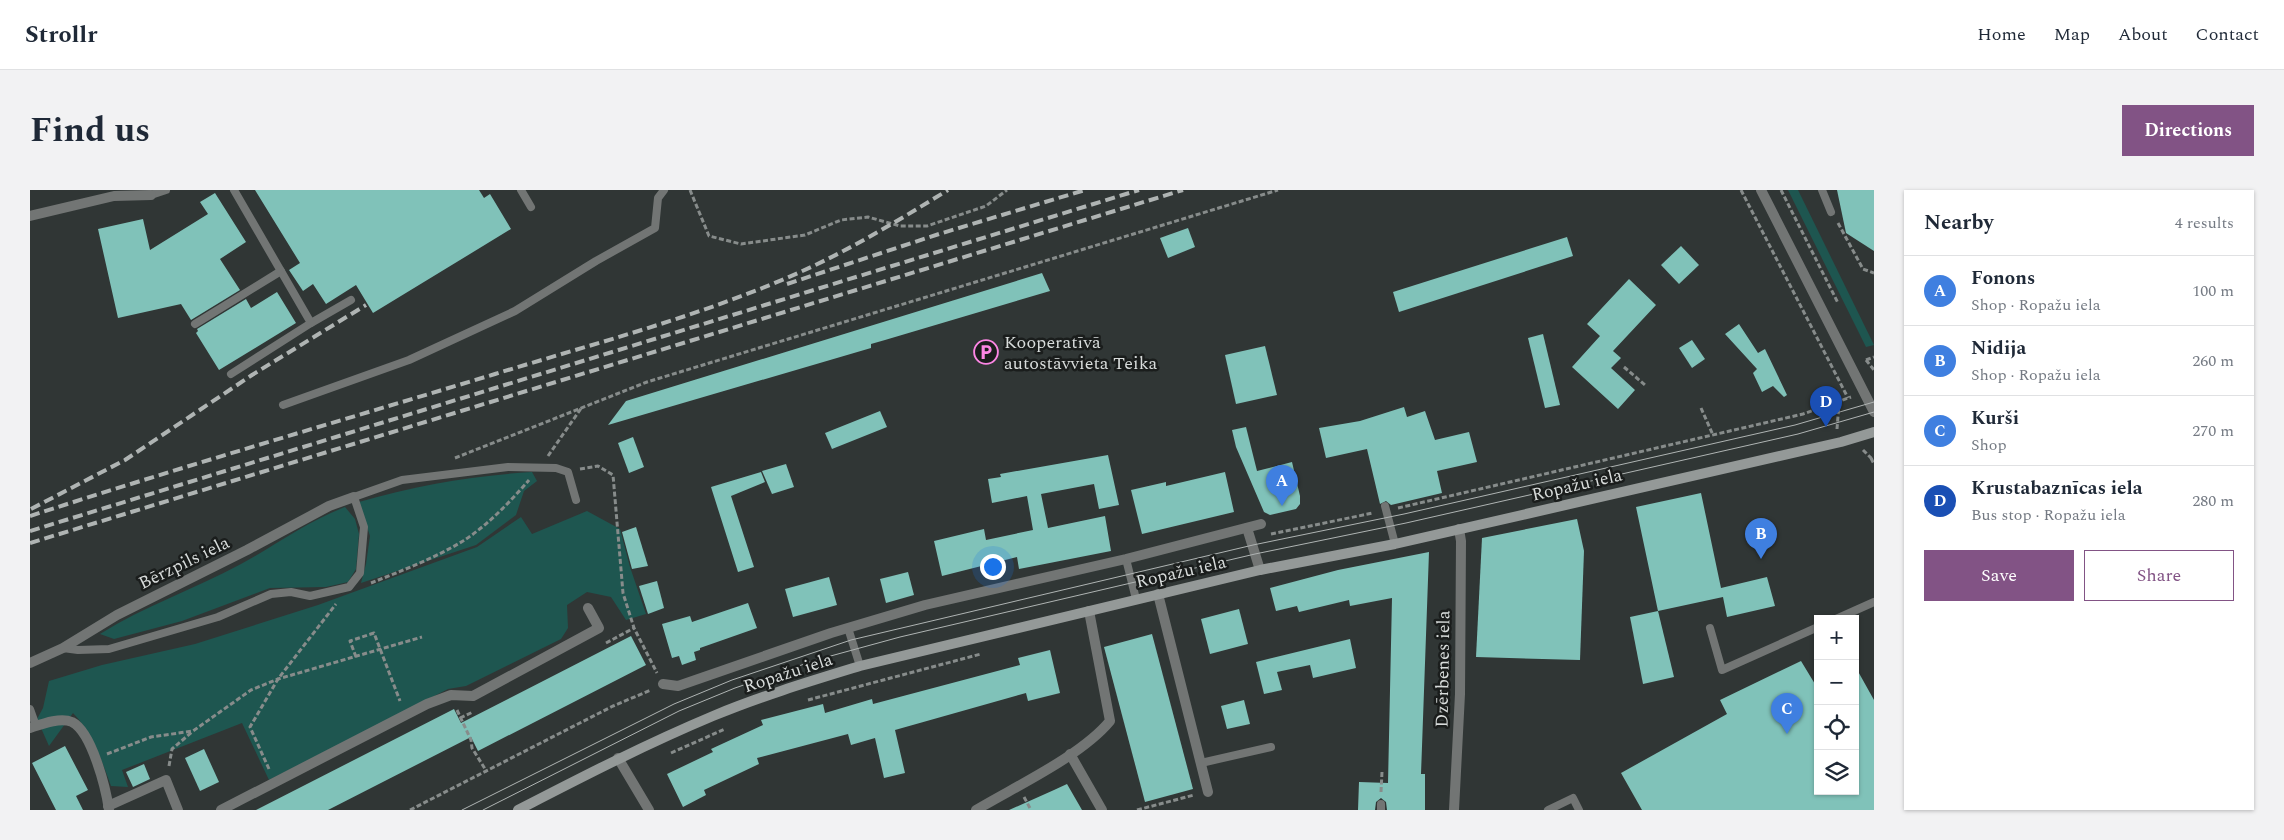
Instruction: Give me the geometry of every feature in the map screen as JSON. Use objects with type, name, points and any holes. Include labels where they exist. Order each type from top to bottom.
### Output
[{"type":"street","points":[[1761,190],[1874,412]]},
{"type":"street","points":[[30,216],[114,196],[151,195]]},
{"type":"street","name":"Ropažu iela","points":[[518,810],[618,758],[714,715],[860,666],[1260,570],[1395,544],[1841,442],[1874,432]]},
{"type":"street","name":"Bērzpils iela","points":[[30,663],[63,648],[117,615],[247,550],[329,506],[354,498]]},
{"type":"street","name":"Ropažu iela","points":[[663,684],[678,686],[848,628],[925,605],[1126,559],[1261,524]]},
{"type":"street","points":[[1247,528],[1260,570]]},
{"type":"street","name":"Dzērbenes iela","points":[[1454,810],[1460,694],[1462,541],[1460,529]]},
{"type":"street","points":[[1158,594],[1208,792]]},
{"type":"street","points":[[221,810],[406,715],[451,695],[473,696],[599,628],[588,608]]},
{"type":"street","points":[[976,810],[1098,736],[1110,721],[1089,611]]},
{"type":"street","points":[[33,727],[60,720],[71,722],[81,728],[96,759],[106,788],[109,808],[166,780],[178,810]]},
{"type":"street","points":[[1070,754],[1102,810]]},
{"type":"street","points":[[618,758],[649,810]]},
{"type":"lane","points":[[151,195],[166,190]]},
{"type":"lane","points":[[234,190],[311,323]]},
{"type":"lane","points":[[521,190],[531,207]]},
{"type":"lane","points":[[283,405],[409,360],[515,311],[596,261],[655,228],[658,198],[664,190]]},
{"type":"lane","points":[[1822,190],[1831,212]]},
{"type":"lane","points":[[195,324],[281,271]]},
{"type":"lane","points":[[231,374],[351,300]]},
{"type":"lane","points":[[63,648],[78,650],[109,648],[218,617],[271,594],[290,592],[310,596],[349,587],[360,573],[364,527],[354,498],[402,480],[508,468],[556,468],[568,472],[576,500]]},
{"type":"lane","points":[[1386,508],[1395,544]]},
{"type":"lane","points":[[1126,559],[1136,599]]},
{"type":"lane","points":[[1845,615],[1874,602]]},
{"type":"lane","points":[[848,628],[860,666]]},
{"type":"lane","points":[[1710,628],[1722,670],[1814,629]]},
{"type":"lane","points":[[30,709],[33,727]]},
{"type":"lane","points":[[1201,763],[1271,747]]},
{"type":"lane","points":[[1548,810],[1573,798],[1579,810]]},
{"type":"path","points":[[690,190],[709,236],[741,244],[805,234],[841,220],[868,217],[900,226],[927,226],[986,206],[1007,190]]},
{"type":"path","points":[[446,462],[647,382],[1278,190]]},
{"type":"path","points":[[1741,190],[1848,398]]},
{"type":"path","points":[[1781,190],[1841,309]]},
{"type":"path","points":[[1831,212],[1863,270],[1874,273]]},
{"type":"path","points":[[1862,352],[1874,370]]},
{"type":"path","points":[[1866,360],[1874,357]]},
{"type":"path","points":[[1624,367],[1645,385]]},
{"type":"path","points":[[1251,538],[1803,414],[1864,392]]},
{"type":"path","points":[[275,783],[250,727],[278,680],[349,587],[366,585],[403,570],[463,540],[511,501],[540,468],[582,407]]},
{"type":"path","points":[[1701,408],[1713,435]]},
{"type":"path","points":[[1871,458],[1874,464]]},
{"type":"path","points":[[410,810],[488,772],[613,706],[663,684],[634,628],[623,593],[613,476],[598,466],[568,472]]},
{"type":"path","points":[[599,628],[606,643],[634,628]]},
{"type":"path","points":[[356,657],[350,640],[374,633],[379,650],[406,715]]},
{"type":"path","points":[[166,780],[172,749],[193,731],[252,690],[278,680],[422,637]]},
{"type":"path","points":[[451,695],[471,740],[472,748],[488,772]]},
{"type":"path","points":[[663,756],[727,728]]},
{"type":"path","points":[[96,759],[151,737],[193,731]]},
{"type":"path","points":[[1381,807],[1382,772]]},
{"type":"path","points":[[1137,810],[1208,792]]},
{"type":"shaded area","points":[[1788,190],[1798,190],[1874,345],[1866,347]]},
{"type":"shaded area","points":[[532,472],[537,481],[524,491],[516,515],[476,545],[361,583],[370,536],[359,502],[445,482]]},
{"type":"shaded area","points":[[345,507],[355,519],[359,534],[356,569],[348,582],[326,587],[270,588],[182,621],[114,639],[100,634],[152,606],[241,564],[305,526]]},
{"type":"shaded area","points":[[587,511],[620,529],[630,567],[646,614],[626,620],[611,597],[587,592],[567,605],[568,628],[561,639],[466,686],[448,689],[269,780],[242,723],[122,770],[128,787],[111,786],[91,738],[73,713],[49,746],[37,719],[43,708],[49,681],[102,665],[195,644],[318,605],[477,547],[521,517],[532,534]]},
{"type":"building","points":[[255,190],[479,190],[484,198],[490,194],[511,229],[373,313],[356,285],[326,304],[313,284],[303,291],[289,270],[300,263]]},
{"type":"building","points":[[1837,190],[1874,190],[1874,251],[1846,233]]},
{"type":"building","points":[[215,193],[246,242],[220,259],[240,290],[191,320],[181,304],[118,318],[98,229],[143,219],[150,250],[208,214],[200,202]]},
{"type":"building","points":[[1188,228],[1195,247],[1168,258],[1160,238]]},
{"type":"building","points":[[1567,237],[1573,256],[1399,312],[1393,292]]},
{"type":"building","points":[[1681,246],[1699,265],[1679,284],[1661,265]]},
{"type":"building","points":[[1042,273],[1050,291],[871,344],[871,348],[608,425],[626,401]]},
{"type":"building","points":[[1629,279],[1656,305],[1613,351],[1621,358],[1611,368],[1635,390],[1618,409],[1572,367],[1600,336],[1587,324]]},
{"type":"building","points":[[277,292],[296,323],[219,370],[196,333],[197,329],[246,299],[251,308]]},
{"type":"building","points":[[1739,324],[1758,353],[1765,349],[1787,395],[1784,397],[1773,386],[1762,392],[1753,373],[1757,369],[1725,334]]},
{"type":"building","points":[[1543,334],[1560,405],[1545,408],[1528,338]]},
{"type":"building","points":[[1692,340],[1705,359],[1692,368],[1679,348]]},
{"type":"building","points":[[1265,346],[1277,395],[1236,404],[1225,355]]},
{"type":"building","points":[[1404,407],[1407,417],[1425,411],[1435,440],[1469,432],[1477,462],[1437,471],[1442,493],[1391,505],[1386,501],[1380,504],[1367,449],[1326,458],[1319,428],[1360,421]]},
{"type":"building","points":[[880,411],[887,427],[832,449],[825,433]]},
{"type":"building","points":[[1246,427],[1257,471],[1292,462],[1300,496],[1300,504],[1296,509],[1270,515],[1264,512],[1236,447],[1232,430]]},
{"type":"building","points":[[633,437],[644,467],[629,473],[618,443]]},
{"type":"building","points":[[1108,455],[1119,505],[1099,509],[1094,484],[1041,494],[1048,528],[1105,516],[1111,551],[1019,569],[1017,557],[942,576],[934,541],[984,529],[986,540],[1033,530],[1027,496],[992,503],[988,479],[1001,477],[1000,474]]},
{"type":"building","points":[[786,464],[794,487],[772,494],[762,471]]},
{"type":"building","points":[[761,472],[765,482],[731,496],[754,567],[738,572],[711,487]]},
{"type":"building","points":[[1225,472],[1234,512],[1142,534],[1131,490],[1166,482],[1166,486]]},
{"type":"building","points":[[1701,493],[1721,588],[1767,577],[1775,606],[1727,617],[1723,597],[1658,611],[1636,507]]},
{"type":"building","points":[[1577,519],[1584,551],[1580,660],[1476,657],[1482,538]]},
{"type":"building","points":[[636,527],[648,566],[632,569],[622,532]]},
{"type":"building","points":[[1429,552],[1421,774],[1425,774],[1425,810],[1387,810],[1386,802],[1381,798],[1376,802],[1375,810],[1358,810],[1359,782],[1388,783],[1392,598],[1350,606],[1349,600],[1299,612],[1297,606],[1276,611],[1270,588],[1338,570]]},
{"type":"building","points":[[908,572],[914,595],[886,603],[880,579]]},
{"type":"building","points":[[829,577],[837,605],[793,617],[785,589]]},
{"type":"building","points":[[657,581],[664,608],[648,614],[639,586]]},
{"type":"building","points":[[748,603],[757,628],[700,648],[700,650],[694,652],[696,660],[682,665],[679,656],[672,658],[662,624],[690,616],[692,622]]},
{"type":"building","points":[[1239,609],[1248,644],[1210,654],[1201,619]]},
{"type":"building","points":[[1658,611],[1674,677],[1643,684],[1630,617]]},
{"type":"building","points":[[1152,634],[1193,789],[1145,802],[1104,647]]},
{"type":"building","points":[[631,636],[646,665],[478,751],[471,737],[328,810],[256,810],[454,709],[461,723]]},
{"type":"building","points":[[1350,639],[1356,668],[1313,678],[1310,665],[1277,672],[1282,690],[1264,694],[1256,662]]},
{"type":"building","points":[[1050,650],[1060,693],[1028,701],[1026,693],[895,730],[905,773],[884,778],[875,738],[851,745],[848,734],[757,758],[759,764],[704,790],[706,795],[683,807],[667,774],[713,752],[711,749],[763,725],[761,720],[823,704],[825,713],[872,699],[873,704],[1020,665],[1018,658]]},
{"type":"building","points":[[1801,661],[1814,682],[1814,795],[1859,795],[1859,673],[1874,700],[1874,810],[1642,810],[1621,773],[1727,714],[1720,700]]},
{"type":"building","points":[[1244,700],[1250,724],[1227,729],[1221,706]]},
{"type":"building","points":[[65,746],[88,790],[76,796],[83,810],[56,810],[32,763]]},
{"type":"building","points":[[204,749],[219,782],[200,791],[185,758]]},
{"type":"building","points":[[144,764],[150,779],[133,787],[126,772]]},
{"type":"building","points":[[1067,784],[1082,810],[1009,810],[1054,790]]},
{"type":"tram line","points":[[462,810],[674,704],[732,680],[851,640],[1253,545],[1404,514],[1795,425],[1874,402]]},
{"type":"tram line","points":[[483,810],[679,711],[735,688],[816,660],[900,637],[1255,554],[1406,523],[1798,434],[1874,412]]},
{"type":"railway","points":[[30,516],[204,461],[648,328],[724,303],[798,273],[836,255],[948,190]]},
{"type":"railway","points":[[787,284],[939,234],[1085,190]]},
{"type":"railway","points":[[30,531],[1139,190]]},
{"type":"railway","points":[[30,543],[1183,190]]},
{"type":"railway","points":[[31,509],[125,460],[252,375],[366,305]]},
{"type":"place","name":"Kooperatīvā autostāvvieta Teika","points":[[986,352]]},
{"type":"place","name":"Krustabaznīcas iela","points":[[1826,427]]},
{"type":"place","name":"Fonons","points":[[1282,506]]},
{"type":"place","name":"Nidija","points":[[1761,559]]},
{"type":"place","name":"Kurši","points":[[1787,734]]}]
